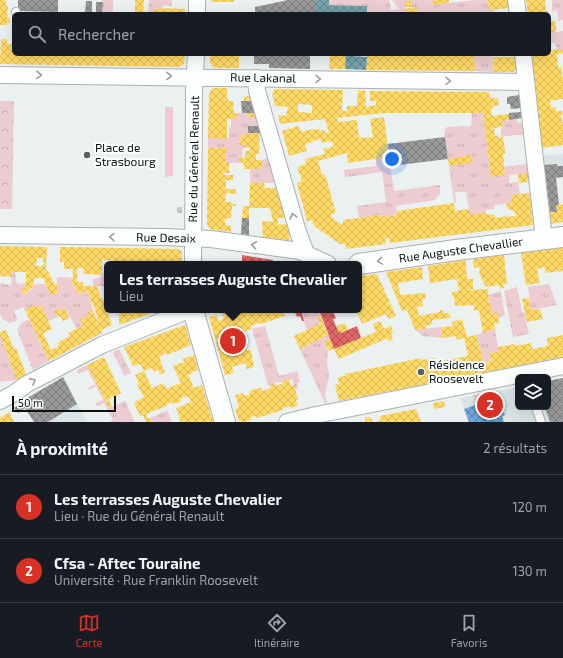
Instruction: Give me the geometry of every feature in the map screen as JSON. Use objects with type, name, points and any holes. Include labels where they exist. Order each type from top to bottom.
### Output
[{"type":"street","points":[[197,0],[197,12]]},
{"type":"street","points":[[516,0],[518,12]]},
{"type":"street","name":"Rue du Général Renault","points":[[193,261],[196,56]]},
{"type":"street","points":[[522,56],[553,238]]},
{"type":"street","name":"Rue Lakanal","points":[[0,75],[62,71],[195,77],[526,82]]},
{"type":"street","points":[[256,78],[259,98],[298,232],[306,253]]},
{"type":"street","name":"Rue Desaix","points":[[0,235],[193,238],[295,250],[306,253],[322,261]]},
{"type":"street","name":"Rue Auguste Chevallier","points":[[362,264],[553,238]]},
{"type":"street","points":[[0,401],[27,384],[102,345],[182,313]]},
{"type":"street","points":[[194,313],[225,422]]},
{"type":"street","points":[[530,374],[563,366]]},
{"type":"street","points":[[287,422],[515,377]]},
{"type":"lane","points":[[537,410],[541,422]]},
{"type":"shaded area","points":[[563,154],[563,177],[546,179],[543,156]]},
{"type":"shaded area","points":[[515,388],[515,410],[549,410],[563,422],[469,422],[460,398]]},
{"type":"shaded area","points":[[77,404],[87,422],[48,422]]},
{"type":"green space","points":[[102,0],[113,0],[113,12],[102,12]]},
{"type":"green space","points":[[149,0],[172,0],[172,6],[163,5],[161,9],[154,9],[153,12],[148,12]]},
{"type":"green space","points":[[329,0],[389,0],[391,10],[399,9],[392,0],[433,0],[433,5],[488,0],[489,10],[494,10],[494,12],[415,12],[416,7],[411,8],[410,1],[405,1],[405,12],[367,12],[367,6],[329,5]]},
{"type":"green space","points":[[552,0],[563,0],[563,20],[559,21],[557,10],[552,11]]},
{"type":"green space","points":[[563,31],[563,49],[557,50],[555,43],[551,43],[551,33]]},
{"type":"green space","points":[[474,56],[492,56],[494,72],[475,71]]},
{"type":"green space","points":[[0,101],[14,101],[12,209],[0,209]]},
{"type":"green space","points":[[165,107],[173,107],[173,176],[165,177]]},
{"type":"green space","points":[[237,113],[247,113],[248,117],[257,117],[259,126],[251,134],[240,139],[240,145],[245,145],[245,148],[243,148],[242,157],[239,157],[239,163],[225,163],[225,151],[227,151],[227,148],[208,148],[208,138],[229,138],[231,119],[237,116]]},
{"type":"green space","points":[[472,113],[483,113],[491,176],[505,175],[504,167],[527,164],[528,173],[509,175],[509,183],[518,182],[520,194],[511,195],[512,203],[494,205],[494,209],[470,215],[466,192],[455,192],[456,203],[454,203],[449,166],[472,163],[471,156],[448,159],[444,137],[445,129],[447,127],[471,126]]},
{"type":"green space","points":[[517,119],[518,123],[523,123],[524,134],[501,137],[501,128],[503,126],[502,121]]},
{"type":"green space","points":[[389,157],[394,191],[440,185],[440,194],[435,200],[396,206],[397,215],[359,218],[357,206],[386,202],[382,172],[345,177],[344,170],[376,166],[376,159]]},
{"type":"green space","points":[[268,158],[275,183],[250,183],[250,169],[262,160]]},
{"type":"green space","points":[[12,272],[15,272],[16,281],[18,284],[26,283],[26,287],[22,290],[24,294],[31,290],[35,284],[45,284],[51,295],[57,293],[57,278],[72,278],[72,286],[87,291],[93,310],[89,315],[80,319],[83,326],[77,329],[65,308],[54,311],[57,317],[48,321],[41,306],[36,308],[35,306],[25,310],[23,307],[14,311],[17,318],[16,321],[10,323],[2,319],[0,313],[0,285],[2,282],[4,284],[11,285]]},
{"type":"green space","points":[[104,272],[104,286],[93,286],[93,279],[101,277]]},
{"type":"green space","points":[[549,284],[557,305],[531,310],[528,287]]},
{"type":"green space","points":[[517,287],[522,312],[524,312],[529,334],[513,337],[504,291]]},
{"type":"green space","points":[[501,291],[505,316],[499,317],[498,313],[492,314],[488,295]]},
{"type":"green space","points":[[302,313],[320,313],[320,315],[317,316],[320,324],[307,331]]},
{"type":"green space","points":[[29,319],[49,361],[33,370],[17,330],[21,323]]},
{"type":"green space","points":[[265,326],[279,376],[297,371],[300,382],[297,383],[298,389],[295,389],[292,379],[282,382],[274,382],[274,384],[268,385],[252,329]]},
{"type":"green space","points":[[441,327],[442,338],[423,336],[415,330]]},
{"type":"green space","points":[[495,329],[499,352],[490,353],[491,361],[484,363],[476,335]]},
{"type":"green space","points":[[0,335],[17,380],[0,382]]},
{"type":"green space","points":[[328,335],[330,339],[324,342],[328,351],[327,362],[329,376],[325,395],[327,403],[325,403],[300,349]]},
{"type":"green space","points":[[119,349],[131,373],[124,376],[113,352]]},
{"type":"green space","points":[[87,365],[109,408],[125,401],[135,422],[110,422],[113,420],[104,403],[97,406],[95,403],[103,400],[96,386],[89,390],[88,388],[95,384],[88,370],[78,374],[77,370]]},
{"type":"green space","points":[[496,391],[497,396],[495,398],[476,404],[473,395]]},
{"type":"green space","points":[[166,411],[168,412],[172,422],[152,422],[150,418]]},
{"type":"building: Logements","points":[[0,0],[6,0],[6,6],[8,6],[7,18],[10,18],[10,23],[7,23],[7,25],[0,25]]},
{"type":"building: Logements","points":[[135,0],[144,0],[143,11],[148,12],[135,12]]},
{"type":"building: Logements","points":[[211,0],[234,0],[234,2],[211,2]]},
{"type":"building: Logements","points":[[433,0],[449,0],[449,3],[432,5]]},
{"type":"building: Logements","points":[[488,0],[509,0],[510,8],[489,10]]},
{"type":"building: Logements","points":[[526,0],[545,0],[546,12],[528,12]]},
{"type":"building: Logements","points":[[405,1],[411,1],[411,7],[405,7]]},
{"type":"building: Logements","points":[[417,7],[417,12],[405,12],[405,9]]},
{"type":"building: Logements","points":[[154,9],[185,9],[185,12],[153,12]]},
{"type":"building: Logements","points":[[555,21],[556,32],[551,33],[551,22]]},
{"type":"building: Logements","points":[[1,39],[7,39],[7,44],[12,44],[12,56],[185,56],[184,64],[179,67],[0,64]]},
{"type":"building: Logements","points":[[563,49],[563,53],[557,54],[558,67],[561,67],[563,80],[563,99],[550,101],[551,108],[555,107],[556,111],[562,111],[563,114],[561,115],[563,125],[563,145],[542,148],[532,56],[551,56],[551,50]]},
{"type":"building: Logements","points":[[210,56],[239,56],[239,68],[214,68],[210,63]]},
{"type":"building: Logements","points":[[330,56],[346,56],[345,69],[329,69]]},
{"type":"building: Logements","points":[[367,56],[474,56],[475,71],[366,70]]},
{"type":"building: Logements","points":[[493,57],[515,57],[517,69],[513,72],[494,72]]},
{"type":"building: Logements","points":[[213,88],[227,88],[227,99],[228,101],[233,101],[234,113],[237,113],[235,119],[227,119],[227,139],[208,138],[209,93]]},
{"type":"building: Logements","points":[[275,89],[343,90],[342,111],[347,111],[347,106],[357,106],[358,90],[365,91],[366,107],[376,105],[376,101],[370,101],[370,91],[489,92],[490,98],[498,98],[499,105],[491,108],[492,116],[509,114],[509,120],[502,121],[503,126],[494,128],[495,136],[498,135],[498,138],[503,137],[505,152],[505,154],[503,154],[505,175],[491,177],[483,113],[384,113],[337,118],[338,122],[357,120],[359,138],[373,137],[370,119],[384,117],[389,157],[348,163],[347,153],[318,161],[322,175],[325,174],[336,213],[331,214],[332,218],[342,225],[343,220],[382,215],[382,217],[397,215],[397,211],[454,203],[455,211],[469,209],[470,215],[486,212],[487,215],[494,214],[495,218],[509,217],[516,216],[515,212],[507,208],[506,204],[512,203],[511,195],[530,193],[533,225],[390,243],[389,238],[385,238],[386,244],[346,249],[345,244],[340,244],[314,226],[312,220],[307,221],[297,183],[302,181],[297,167],[306,164],[305,159],[325,154],[323,149],[333,147],[332,141],[322,143],[320,139],[313,141],[305,144],[307,151],[289,156],[282,131],[299,126],[301,132],[319,129],[320,131],[324,130],[325,133],[329,132],[325,119],[280,124],[278,115],[286,116],[288,107],[275,106],[272,93]],"holes":[[[298,104],[312,105],[312,113],[298,112]]]},
{"type":"building: Logements","points":[[251,96],[252,101],[244,101],[244,97]]},
{"type":"building: Logements","points":[[247,113],[256,113],[257,117],[247,117]]},
{"type":"building: Logements","points":[[260,133],[259,154],[256,154],[256,160],[262,160],[262,169],[244,169],[244,163],[239,163],[239,157],[245,158],[245,151],[250,151],[250,148],[245,148],[245,145],[239,145],[240,139],[242,139],[242,134]]},
{"type":"building: Logements","points":[[208,148],[227,148],[227,151],[225,151],[225,163],[229,163],[229,173],[223,173],[223,175],[233,175],[233,180],[226,180],[226,189],[236,189],[236,194],[226,193],[225,202],[232,202],[232,204],[236,204],[236,206],[232,206],[231,218],[225,219],[225,225],[231,226],[231,232],[210,229],[207,224]]},
{"type":"building: Logements","points":[[471,155],[472,163],[449,166],[448,159]]},
{"type":"building: Logements","points":[[528,173],[529,182],[519,183],[518,174]]},
{"type":"building: Logements","points":[[250,183],[264,183],[265,188],[277,188],[285,218],[277,218],[279,225],[287,224],[290,238],[287,241],[263,237],[262,221],[273,222],[270,208],[249,208],[249,218],[242,218],[243,206],[249,206]]},
{"type":"building: Logements","points":[[563,204],[563,222],[551,224],[550,212],[557,212],[556,205]]},
{"type":"building: Logements","points":[[0,246],[47,247],[46,271],[48,271],[55,285],[57,284],[57,293],[51,296],[43,278],[34,278],[33,287],[24,294],[21,290],[26,287],[26,272],[12,272],[12,277],[0,276]],"holes":[[[37,258],[43,258],[43,266],[36,266]]]},
{"type":"building: Logements","points":[[60,247],[179,249],[182,252],[182,261],[102,260],[102,275],[83,274],[84,268],[77,268],[77,282],[83,282],[83,286],[97,286],[102,300],[104,299],[104,313],[107,313],[112,325],[101,330],[102,333],[49,361],[25,310],[35,305],[36,308],[41,305],[52,329],[43,333],[51,350],[59,346],[57,343],[70,336],[68,333],[83,326],[80,319],[89,315],[88,312],[93,310],[99,326],[96,312],[87,291],[78,294],[75,286],[72,286],[73,269],[64,269],[64,262],[60,262]]},
{"type":"building: Logements","points":[[563,248],[563,271],[546,273],[544,267],[537,269],[540,283],[526,285],[521,253]]},
{"type":"building: Logements","points":[[504,255],[507,284],[503,284],[504,288],[500,289],[499,285],[486,287],[480,276],[479,267],[474,268],[473,259]]},
{"type":"building: Logements","points":[[466,260],[467,279],[473,279],[473,289],[468,290],[488,289],[489,303],[492,314],[498,312],[499,323],[494,324],[495,329],[483,333],[479,310],[474,311],[474,305],[455,306],[452,292],[459,291],[457,279],[430,283],[428,266]]},
{"type":"building: Logements","points":[[422,267],[423,279],[398,283],[401,295],[425,293],[426,299],[422,300],[423,306],[417,307],[419,316],[440,312],[440,310],[443,310],[444,313],[449,313],[451,318],[432,320],[432,324],[425,326],[426,329],[415,330],[407,310],[402,311],[386,272]]},
{"type":"building: Logements","points":[[377,274],[396,316],[389,319],[386,314],[362,324],[357,313],[362,313],[362,276]]},
{"type":"building: Logements","points":[[529,298],[531,310],[540,309],[543,319],[527,322],[522,299]]},
{"type":"building: Logements","points":[[65,308],[69,318],[63,321],[60,316],[57,317],[54,311]]},
{"type":"building: Logements","points":[[119,313],[150,313],[150,314],[119,325]]},
{"type":"building: Logements","points":[[222,313],[284,313],[285,316],[250,326],[252,329],[245,331],[248,345],[246,346],[247,351],[251,350],[254,367],[247,369],[245,363],[232,367],[234,373],[225,375],[209,317],[217,315],[218,321],[224,319]]},
{"type":"building: Logements","points":[[320,315],[328,335],[300,349],[294,336],[320,324],[317,316]]},
{"type":"building: Logements","points":[[462,319],[467,337],[476,335],[484,363],[491,361],[490,353],[499,352],[498,347],[531,343],[532,349],[548,346],[547,338],[563,335],[563,357],[339,401],[335,385],[339,384],[338,377],[346,376],[345,374],[421,358],[421,360],[435,358],[437,362],[468,356],[464,338],[457,340],[456,336],[442,338],[441,327],[453,326],[452,322]]},
{"type":"building: Logements","points":[[380,321],[384,329],[391,326],[393,340],[389,341],[388,338],[339,359],[334,349],[376,332],[373,324]]},
{"type":"building: Logements","points":[[345,323],[348,330],[341,333],[338,331],[336,326]]},
{"type":"building: Logements","points":[[185,325],[191,345],[159,357],[165,372],[160,375],[158,370],[154,372],[152,368],[144,371],[140,364],[133,366],[124,347]]},
{"type":"building: Logements","points":[[6,330],[14,349],[16,348],[26,374],[17,380],[0,335],[0,332]]},
{"type":"building: Logements","points":[[330,339],[334,349],[328,351],[324,341]]},
{"type":"building: Logements","points":[[194,355],[198,370],[188,375],[194,388],[202,385],[213,422],[181,422],[176,408],[191,402],[188,396],[181,398],[181,402],[173,404],[172,402],[167,404],[167,406],[146,414],[148,419],[150,418],[152,422],[146,422],[143,415],[140,416],[134,403],[144,397],[137,384],[139,383],[135,375],[144,371],[152,388],[164,383],[166,389],[181,383],[173,366],[184,362],[183,359]]},
{"type":"building: Logements","points":[[104,357],[121,393],[109,399],[112,407],[109,408],[87,365]]},
{"type":"building: Logements","points":[[289,379],[291,386],[294,385],[298,399],[296,400],[298,406],[290,408],[289,406],[283,408],[283,410],[257,418],[256,416],[250,418],[251,420],[244,422],[239,421],[235,409],[239,408],[235,395],[243,393],[244,396],[250,394],[249,391],[255,389],[261,388],[262,391],[269,389],[271,388],[270,385],[276,383],[276,386]]},
{"type":"building: Logements","points":[[444,401],[445,407],[434,409],[433,403]]},
{"type":"building: Logements","points":[[416,409],[421,422],[376,422],[381,420],[380,416]]},
{"type":"building: Logements","points":[[9,412],[14,422],[0,422],[0,418]]},
{"type":"building: Logements","points":[[367,417],[371,418],[373,422],[365,422]]},
{"type":"building: Commerces","points":[[242,255],[273,260],[273,261],[242,261]]},
{"type":"building: Commerces","points":[[295,313],[302,313],[304,321],[302,321],[300,316],[297,317]]},
{"type":"building: Commerces","points":[[320,313],[334,313],[336,318],[333,319],[338,331],[341,333],[357,326],[361,338],[334,349]]},
{"type":"building: Écoles","points":[[495,398],[497,402],[500,401],[505,415],[502,416],[504,422],[469,422],[464,409]]},
{"type":"building: Public","points":[[315,0],[329,0],[329,5],[367,6],[367,12],[315,12]]},
{"type":"building: Public","points":[[346,56],[367,57],[366,70],[345,69]]},
{"type":"building: Industrie","points":[[18,0],[58,0],[58,12],[21,11],[18,7]]},
{"type":"building: Industrie","points":[[288,0],[315,0],[315,12],[255,12],[255,7]]},
{"type":"building: Industrie","points":[[86,1],[92,1],[92,12],[85,12]]},
{"type":"building: Industrie","points":[[96,2],[103,2],[102,12],[96,12]]},
{"type":"building: Industrie","points":[[254,56],[310,56],[310,69],[269,68],[269,64],[254,64]]},
{"type":"building: Industrie","points":[[519,95],[521,108],[511,109],[510,104],[507,104],[507,97]]},
{"type":"building: Industrie","points":[[241,101],[252,101],[256,113],[242,113]]},
{"type":"building: Industrie","points":[[521,112],[522,118],[509,120],[509,113]]},
{"type":"building: Industrie","points":[[248,126],[259,126],[261,133],[248,133]]},
{"type":"building: Industrie","points":[[445,137],[448,159],[391,166],[388,144]]},
{"type":"building: Industrie","points":[[557,164],[557,166],[563,166],[563,177],[556,178],[559,205],[556,205],[557,212],[550,212],[544,165]]},
{"type":"building: Industrie","points":[[242,218],[249,218],[249,235],[241,234]]},
{"type":"building: Industrie","points":[[63,377],[77,404],[48,422],[34,422],[25,408],[18,413],[14,408],[29,397]]},
{"type":"building: Industrie","points":[[563,378],[563,422],[550,422],[546,410],[551,410],[551,380]]},
{"type":"building: Autres","points":[[177,207],[182,207],[182,213],[177,213]]},
{"type":"place","name":"Place de Strasbourg","points":[[87,155]]},
{"type":"place","name":"Les terrasses Auguste Chevalier","points":[[233,341]]},
{"type":"place","name":"Résidence Roosevelt","points":[[421,372]]},
{"type":"place","name":"Cfsa - Aftec Touraine","points":[[490,405]]}]
